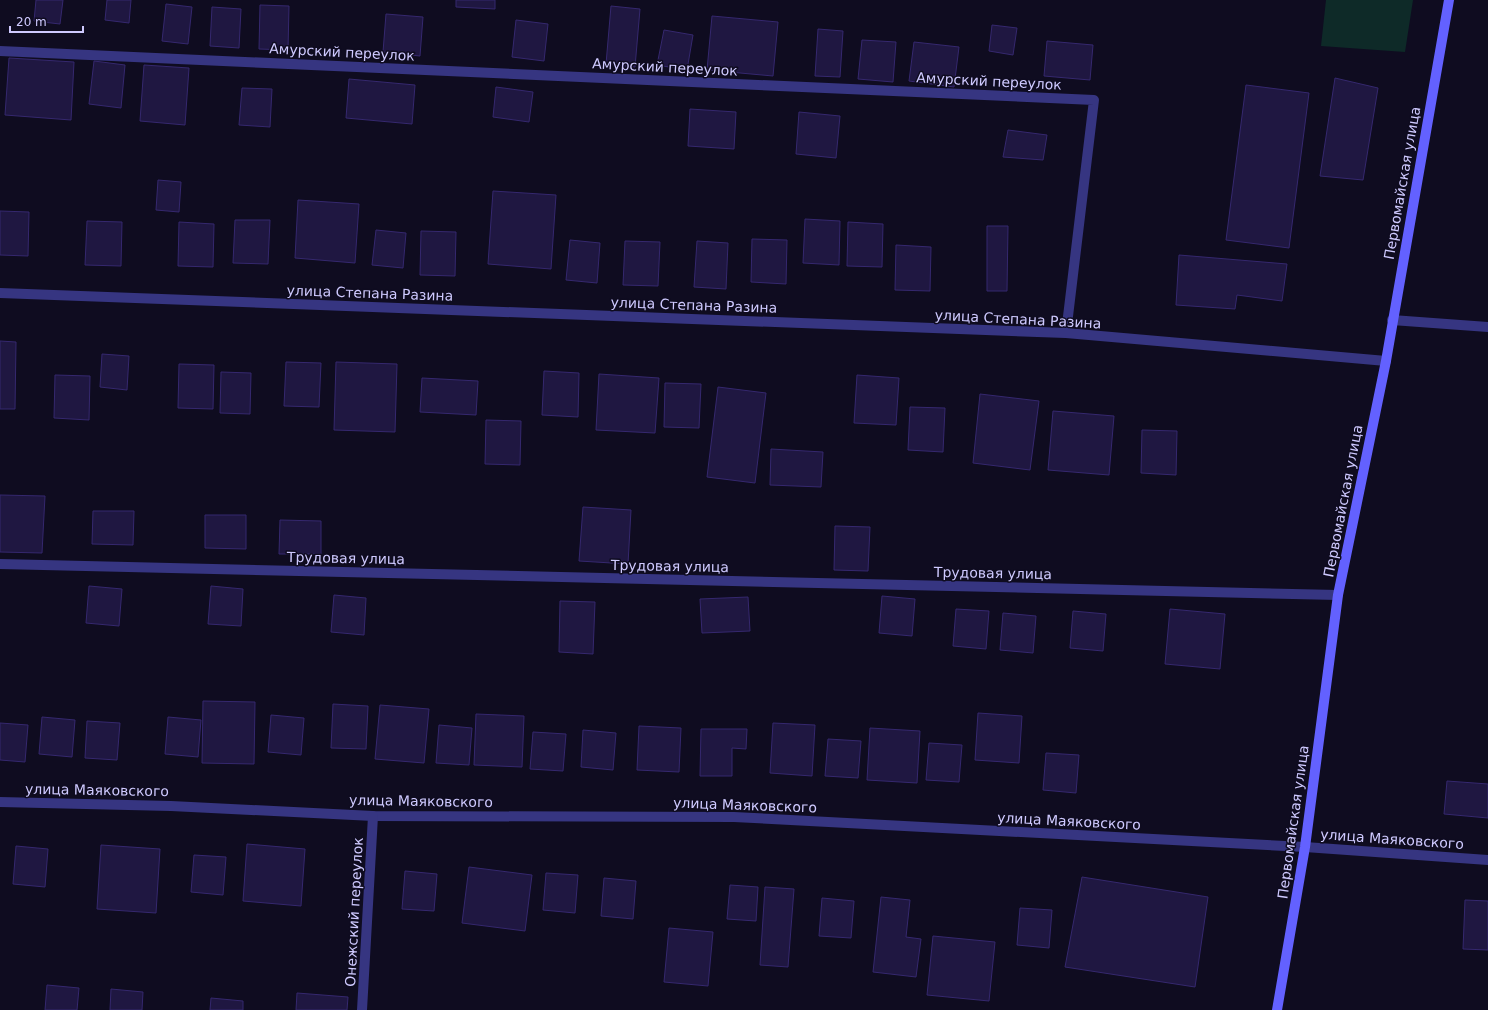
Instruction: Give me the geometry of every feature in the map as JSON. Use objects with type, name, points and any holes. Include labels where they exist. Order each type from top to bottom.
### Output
[{"type":"main road","name":"Первомайская улица","points":[[1277,1010],[1306,847],[1338,595],[1386,361],[1449,0]]},
{"type":"street","name":"Амурский переулок","points":[[0,51],[1094,100],[1066,333]]},
{"type":"street","name":"улица Степана Разина","points":[[0,293],[1066,333],[1386,361]]},
{"type":"street","points":[[1392,320],[1488,327]]},
{"type":"street","name":"Трудовая улица","points":[[0,564],[1338,595]]},
{"type":"street","name":"улица Маяковского","points":[[0,802],[171,806],[373,816],[734,817],[1306,847],[1488,860]]},
{"type":"street","name":"Онежский переулок","points":[[362,1010],[373,816]]},
{"type":"green space","points":[[1326,0],[1413,0],[1405,52],[1321,46]]},
{"type":"building","points":[[36,0],[63,0],[60,24],[34,21]]},
{"type":"building","points":[[107,0],[131,0],[129,23],[105,20]]},
{"type":"building","points":[[456,0],[495,0],[495,9],[456,7]]},
{"type":"building","points":[[166,4],[192,7],[188,44],[162,41]]},
{"type":"building","points":[[260,5],[289,6],[288,50],[259,49]]},
{"type":"building","points":[[611,6],[640,9],[635,67],[606,64]]},
{"type":"building","points":[[212,7],[241,9],[239,48],[210,46]]},
{"type":"building","points":[[386,14],[423,17],[420,56],[383,52]]},
{"type":"building","points":[[712,16],[778,22],[773,76],[707,70]]},
{"type":"building","points":[[516,20],[548,24],[544,61],[512,57]]},
{"type":"building","points":[[992,25],[1017,28],[1013,55],[989,51]]},
{"type":"building","points":[[818,29],[843,31],[840,77],[815,76]]},
{"type":"building","points":[[664,30],[693,35],[687,70],[657,65]]},
{"type":"building","points":[[862,40],[896,42],[893,82],[858,79]]},
{"type":"building","points":[[1047,41],[1093,45],[1090,80],[1044,76]]},
{"type":"building","points":[[914,42],[959,47],[954,87],[909,81]]},
{"type":"building","points":[[9,58],[74,62],[71,120],[5,115]]},
{"type":"building","points":[[94,61],[125,65],[121,108],[89,104]]},
{"type":"building","points":[[144,65],[189,68],[185,125],[140,121]]},
{"type":"building","points":[[1335,78],[1378,88],[1363,180],[1320,176]]},
{"type":"building","points":[[349,79],[415,85],[412,124],[346,118]]},
{"type":"building","points":[[1246,85],[1309,93],[1289,248],[1226,240]]},
{"type":"building","points":[[496,87],[533,92],[529,122],[493,117]]},
{"type":"building","points":[[242,88],[272,89],[270,127],[239,125]]},
{"type":"building","points":[[690,109],[736,112],[734,149],[688,146]]},
{"type":"building","points":[[799,112],[840,116],[836,158],[796,154]]},
{"type":"building","points":[[1008,130],[1047,135],[1043,160],[1003,157]]},
{"type":"building","points":[[158,180],[181,182],[179,212],[156,210]]},
{"type":"building","points":[[493,191],[556,195],[551,269],[488,264]]},
{"type":"building","points":[[298,200],[359,204],[355,263],[295,258]]},
{"type":"building","points":[[0,211],[29,212],[28,256],[0,255]]},
{"type":"building","points":[[805,219],[840,221],[839,265],[803,263]]},
{"type":"building","points":[[235,220],[270,220],[268,264],[233,263]]},
{"type":"building","points":[[87,221],[122,222],[121,266],[85,265]]},
{"type":"building","points":[[179,222],[214,224],[213,267],[178,266]]},
{"type":"building","points":[[848,222],[883,224],[882,267],[847,266]]},
{"type":"building","points":[[987,226],[1008,226],[1007,291],[987,291]]},
{"type":"building","points":[[376,230],[406,233],[403,268],[372,265]]},
{"type":"building","points":[[421,231],[456,232],[455,276],[420,275]]},
{"type":"building","points":[[752,239],[787,240],[786,284],[751,282]]},
{"type":"building","points":[[570,240],[600,243],[597,283],[566,280]]},
{"type":"building","points":[[625,241],[660,242],[658,286],[623,285]]},
{"type":"building","points":[[697,241],[728,243],[726,289],[694,287]]},
{"type":"building","points":[[896,245],[931,247],[930,291],[895,290]]},
{"type":"building","points":[[1179,255],[1287,264],[1282,301],[1237,295],[1235,309],[1176,305]]},
{"type":"building","points":[[0,341],[16,342],[15,409],[0,409]]},
{"type":"building","points":[[102,354],[129,356],[127,390],[100,387]]},
{"type":"building","points":[[286,362],[321,363],[319,407],[284,406]]},
{"type":"building","points":[[336,362],[397,364],[395,432],[334,430]]},
{"type":"building","points":[[179,364],[214,365],[213,409],[178,408]]},
{"type":"building","points":[[544,371],[579,373],[578,417],[542,415]]},
{"type":"building","points":[[221,372],[251,373],[250,414],[220,413]]},
{"type":"building","points":[[599,374],[659,378],[655,433],[596,430]]},
{"type":"building","points":[[55,375],[90,376],[89,420],[54,418]]},
{"type":"building","points":[[857,375],[899,378],[896,425],[854,423]]},
{"type":"building","points":[[422,378],[478,381],[476,415],[420,412]]},
{"type":"building","points":[[665,383],[701,384],[699,428],[664,427]]},
{"type":"building","points":[[718,387],[766,393],[755,483],[707,477]]},
{"type":"building","points":[[980,394],[1039,401],[1030,470],[973,463]]},
{"type":"building","points":[[910,407],[945,408],[943,452],[908,450]]},
{"type":"building","points":[[1053,411],[1114,416],[1109,475],[1048,470]]},
{"type":"building","points":[[486,420],[521,421],[520,465],[485,464]]},
{"type":"building","points":[[1142,430],[1177,431],[1176,475],[1141,473]]},
{"type":"building","points":[[771,449],[823,452],[821,487],[770,485]]},
{"type":"building","points":[[0,495],[45,496],[42,553],[0,552]]},
{"type":"building","points":[[583,507],[631,510],[628,564],[579,561]]},
{"type":"building","points":[[93,511],[134,511],[133,545],[92,544]]},
{"type":"building","points":[[205,515],[246,515],[246,549],[205,548]]},
{"type":"building","points":[[280,520],[321,521],[321,554],[279,554]]},
{"type":"building","points":[[835,526],[870,527],[868,571],[834,570]]},
{"type":"building","points":[[89,586],[122,589],[119,626],[86,623]]},
{"type":"building","points":[[211,586],[243,589],[241,626],[208,624]]},
{"type":"building","points":[[334,595],[366,598],[364,635],[331,632]]},
{"type":"building","points":[[882,596],[915,599],[912,636],[879,633]]},
{"type":"building","points":[[748,597],[750,631],[702,633],[700,599]]},
{"type":"building","points":[[560,601],[595,602],[593,654],[559,652]]},
{"type":"building","points":[[956,609],[989,611],[986,649],[953,646]]},
{"type":"building","points":[[1170,609],[1225,614],[1220,669],[1165,664]]},
{"type":"building","points":[[1073,611],[1106,614],[1103,651],[1070,648]]},
{"type":"building","points":[[1003,613],[1036,616],[1033,653],[1000,650]]},
{"type":"building","points":[[203,701],[255,702],[254,764],[202,763]]},
{"type":"building","points":[[333,704],[368,706],[366,749],[331,748]]},
{"type":"building","points":[[380,705],[429,709],[424,763],[375,759]]},
{"type":"building","points":[[978,713],[1022,716],[1019,763],[975,760]]},
{"type":"building","points":[[476,714],[524,716],[522,767],[474,765]]},
{"type":"building","points":[[271,715],[304,718],[301,755],[268,752]]},
{"type":"building","points":[[42,717],[75,720],[72,757],[39,754]]},
{"type":"building","points":[[168,717],[201,720],[198,757],[165,754]]},
{"type":"building","points":[[87,721],[120,723],[117,760],[85,758]]},
{"type":"building","points":[[0,723],[28,725],[25,762],[0,760]]},
{"type":"building","points":[[773,723],[815,725],[812,776],[770,773]]},
{"type":"building","points":[[439,725],[472,728],[469,765],[436,763]]},
{"type":"building","points":[[639,726],[681,728],[679,772],[637,770]]},
{"type":"building","points":[[870,728],[920,731],[917,783],[867,780]]},
{"type":"building","points":[[701,729],[747,729],[746,749],[732,748],[732,776],[700,776]]},
{"type":"building","points":[[583,730],[616,733],[613,770],[581,767]]},
{"type":"building","points":[[533,732],[566,734],[563,771],[530,769]]},
{"type":"building","points":[[828,739],[861,741],[858,778],[825,776]]},
{"type":"building","points":[[929,743],[962,745],[959,782],[926,780]]},
{"type":"building","points":[[1046,753],[1079,755],[1076,793],[1043,790]]},
{"type":"building","points":[[1447,781],[1488,784],[1488,818],[1444,814]]},
{"type":"building","points":[[247,844],[305,849],[301,906],[243,901]]},
{"type":"building","points":[[101,845],[160,849],[156,913],[97,909]]},
{"type":"building","points":[[16,846],[48,849],[45,887],[13,884]]},
{"type":"building","points":[[194,855],[226,857],[223,895],[191,892]]},
{"type":"building","points":[[469,867],[532,875],[525,931],[462,923]]},
{"type":"building","points":[[405,871],[437,874],[434,911],[402,909]]},
{"type":"building","points":[[546,873],[578,875],[575,913],[543,910]]},
{"type":"building","points":[[1082,877],[1208,897],[1195,987],[1065,967]]},
{"type":"building","points":[[604,878],[636,881],[633,919],[601,916]]},
{"type":"building","points":[[730,885],[758,887],[756,921],[727,919]]},
{"type":"building","points":[[765,887],[794,889],[788,967],[760,965]]},
{"type":"building","points":[[881,897],[910,900],[906,937],[921,939],[916,977],[873,972]]},
{"type":"building","points":[[822,898],[854,901],[851,938],[819,936]]},
{"type":"building","points":[[1465,900],[1488,901],[1488,950],[1463,949]]},
{"type":"building","points":[[1020,908],[1052,910],[1049,948],[1017,945]]},
{"type":"building","points":[[669,928],[713,932],[708,986],[664,982]]},
{"type":"building","points":[[933,936],[995,942],[989,1001],[927,995]]},
{"type":"building","points":[[47,985],[79,988],[77,1010],[45,1010]]},
{"type":"building","points":[[111,989],[143,992],[142,1010],[110,1010]]},
{"type":"building","points":[[297,993],[348,997],[347,1010],[296,1010]]},
{"type":"building","points":[[211,998],[243,1001],[243,1010],[210,1010]]}]
